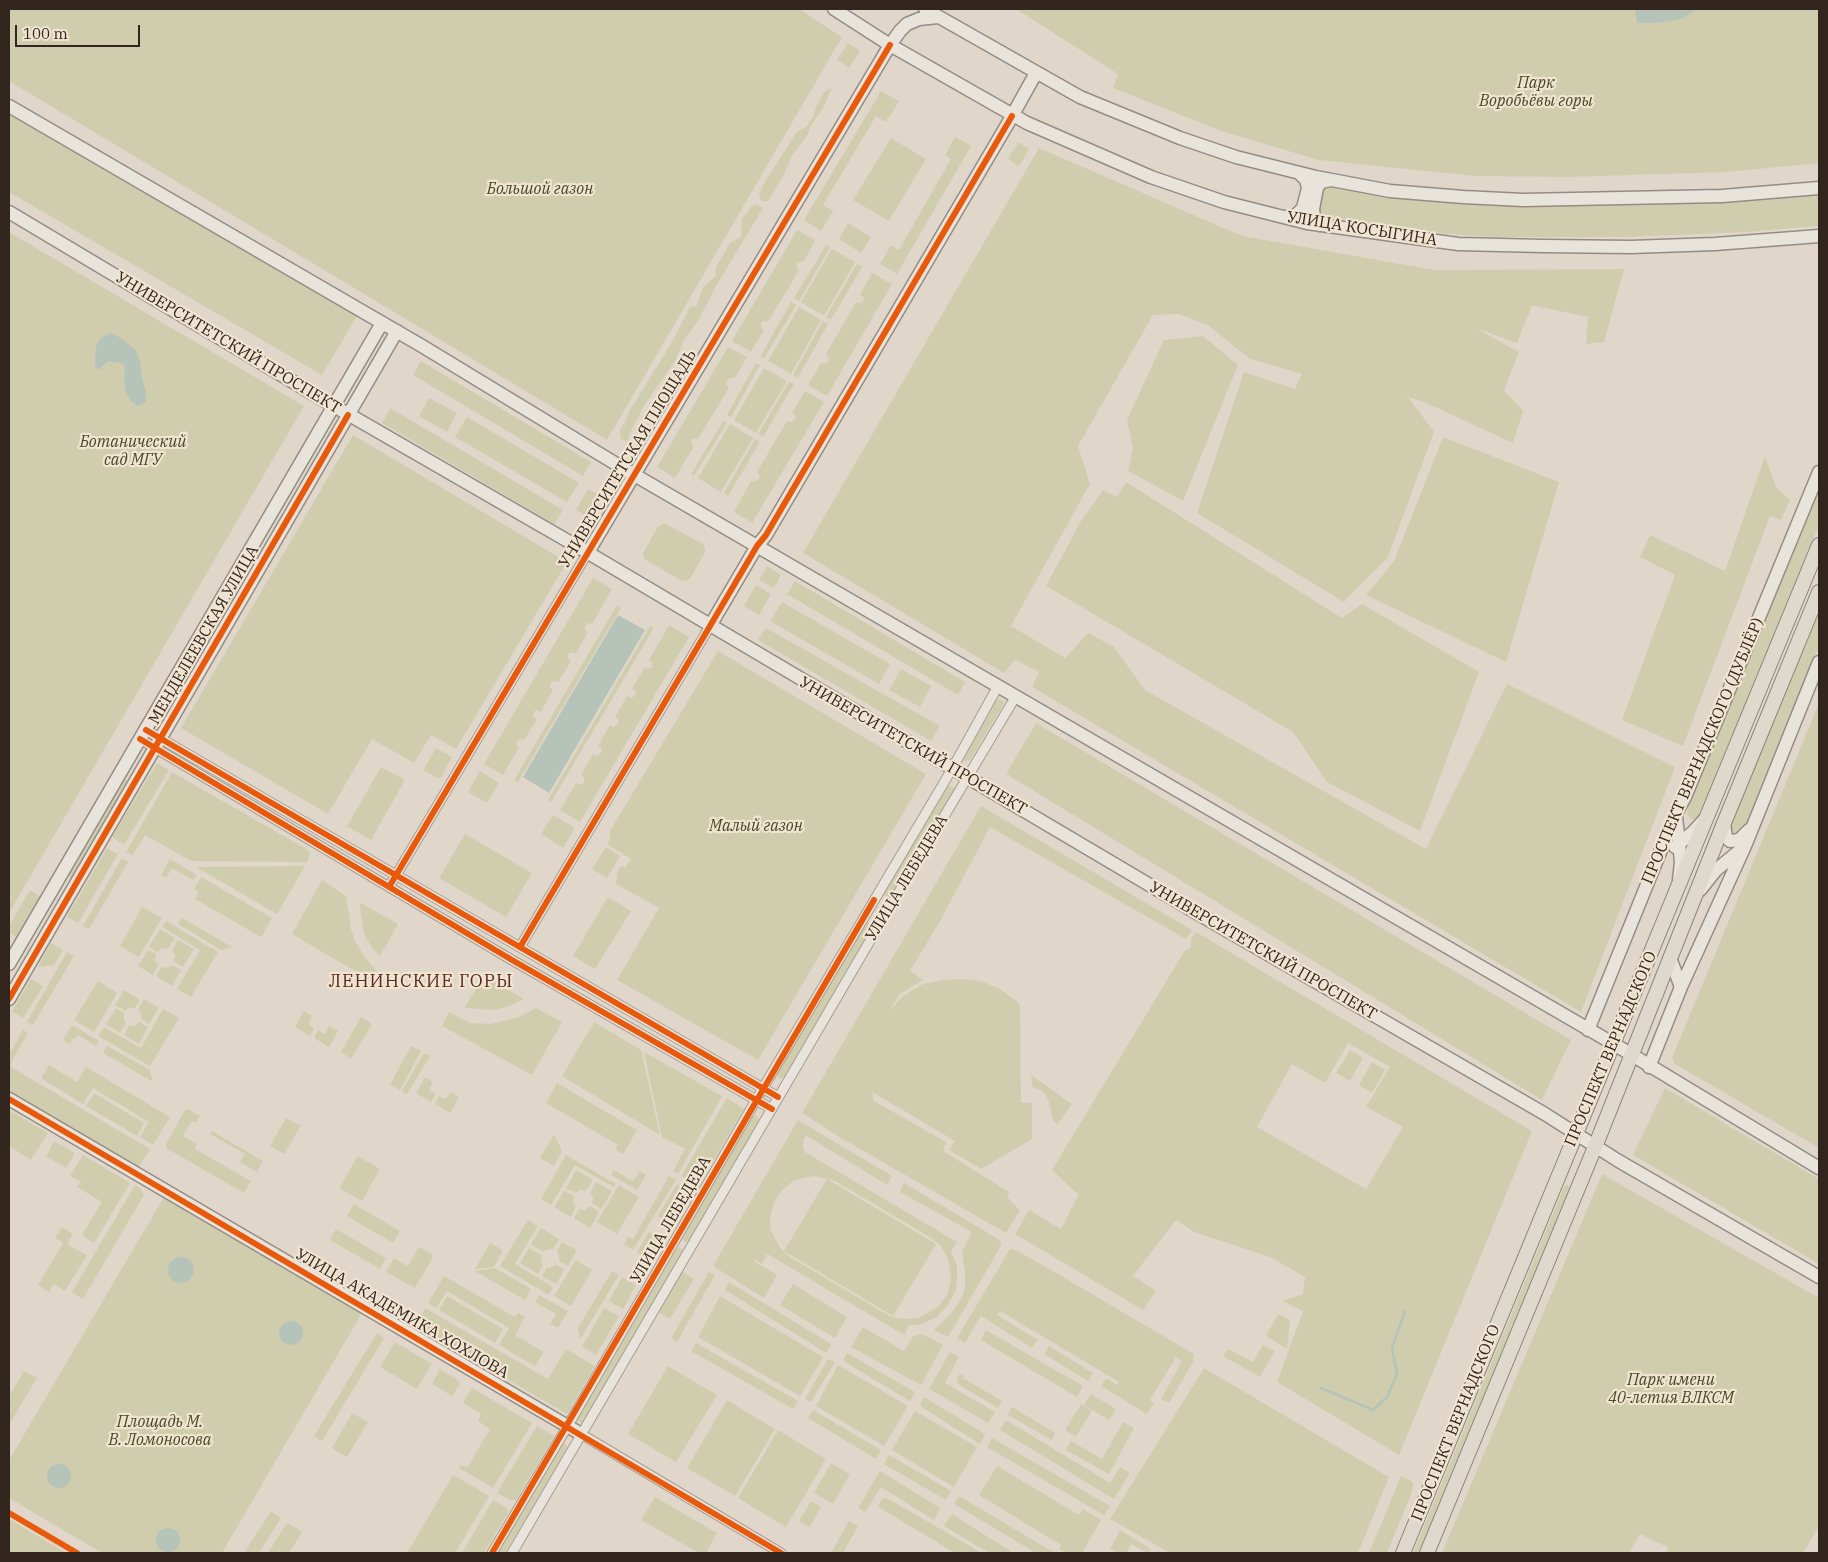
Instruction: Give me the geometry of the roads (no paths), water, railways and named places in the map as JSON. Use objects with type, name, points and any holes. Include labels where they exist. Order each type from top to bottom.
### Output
[{"type":"main road","name":"УЛИЦА КОСЫГИНА","points":[[834,9],[890,45],[1012,116],[1151,177],[1224,202],[1318,225],[1458,244],[1543,246],[1631,247],[1819,236]]},
{"type":"main road","points":[[924,9],[1080,97],[1180,138],[1236,157],[1331,180],[1390,190],[1463,198],[1523,200],[1722,196],[1819,188]]},
{"type":"main road","name":"УНИВЕРСИТЕТСКАЯ ПЛОЩАДЬ","points":[[587,554],[890,45],[907,24],[919,19],[938,17]]},
{"type":"main road","points":[[710,626],[766,535],[1036,73]]},
{"type":"main road","points":[[9,106],[397,331],[758,546],[1614,1044],[1632,1057],[1819,1168]]},
{"type":"main road","points":[[1284,217],[1295,216],[1303,208],[1308,188],[1306,180],[1300,173]]},
{"type":"main road","points":[[1318,225],[1313,209],[1317,188],[1321,182],[1331,180]]},
{"type":"main road","name":"УНИВЕРСИТЕТСКИЙ ПРОСПЕКТ","points":[[9,212],[348,415],[1202,916],[1545,1114],[1595,1147],[1819,1277]]},
{"type":"main road","name":"МЕНДЕЛЕЕВСКАЯ УЛИЦА","points":[[9,964],[382,323]]},
{"type":"main road","name":"МЕНДЕЛЕЕВСКАЯ УЛИЦА","points":[[9,999],[397,331]]},
{"type":"main road","name":"ПРОСПЕКТ ВЕРНАДСКОГО (ДУБЛЁР)","points":[[1588,1030],[1676,813],[1686,797],[1819,472]]},
{"type":"main road","name":"ПРОСПЕКТ ВЕРНАДСКОГО","points":[[1403,1553],[1819,545]]},
{"type":"main road","name":"ПРОСПЕКТ ВЕРНАДСКОГО","points":[[1427,1553],[1632,1057],[1724,823],[1819,592]]},
{"type":"main road","points":[[1649,1067],[1680,987],[1745,846],[1819,662]]},
{"type":"main road","points":[[1686,797],[1682,814],[1688,823],[1694,824],[1709,813]]},
{"type":"main road","points":[[1676,813],[1680,862],[1677,892]]},
{"type":"main road","points":[[1655,866],[1692,833],[1709,813]]},
{"type":"main road","points":[[1724,823],[1726,837],[1730,841],[1735,841],[1745,835],[1752,826]]},
{"type":"main road","points":[[1696,896],[1716,870],[1745,846]]},
{"type":"main road","points":[[1670,958],[1680,987]]},
{"type":"main road","name":"УЛИЦА АКАДЕМИКА ХОХЛОВА","points":[[9,1099],[581,1434]]},
{"type":"street","points":[[256,541],[255,547],[259,552],[265,553],[270,549]]},
{"type":"street","name":"УНИВЕРСИТЕТСКАЯ ПЛОЩАДЬ","points":[[389,887],[587,554]]},
{"type":"street","points":[[520,947],[710,626]]},
{"type":"street","name":"УЛИЦА ЛЕБЕДЕВА","points":[[492,1553],[763,1088],[952,769],[998,686]]},
{"type":"street","name":"УЛИЦА ЛЕБЕДЕВА","points":[[512,1553],[778,1097],[1016,696]]},
{"type":"street","points":[[143,734],[389,887],[772,1109]]},
{"type":"street","points":[[158,743],[396,875],[778,1097]]},
{"type":"street","points":[[117,779],[122,775],[128,776],[132,781],[132,788]]},
{"type":"street","points":[[874,900],[877,910],[888,910]]},
{"type":"street","points":[[675,1240],[690,1249]]},
{"type":"street","name":"УЛИЦА АКАДЕМИКА ХОХЛОВА","points":[[581,1434],[781,1553]]},
{"type":"street","points":[[518,1509],[534,1517]]},
{"type":"waterway","points":[[1321,1388],[1373,1410],[1387,1397],[1397,1374],[1392,1348],[1405,1311]]},
{"type":"district","name":"ЛЕНИНСКИЕ ГОРЫ","points":[[421,982]]},
{"type":"park label","name":"Парк Воробьёвы горы","points":[[1536,92]]},
{"type":"park label","name":"Большой газон","points":[[540,189]]},
{"type":"park label","name":"Ботанический сад МГУ","points":[[133,451]]},
{"type":"park label","name":"Малый газон","points":[[756,826]]},
{"type":"park label","name":"Парк имени 40-летия ВЛКСМ","points":[[1671,1389]]},
{"type":"park label","name":"Площадь М. В. Ломоносова","points":[[160,1431]]}]
